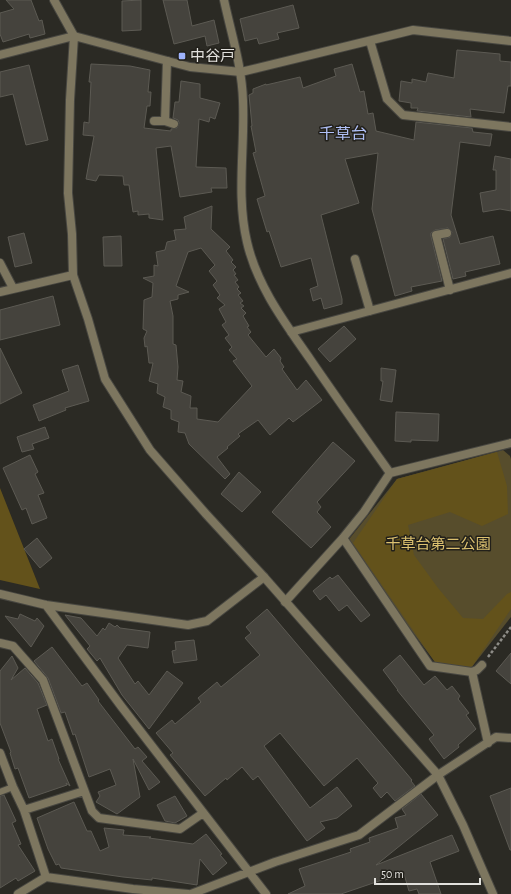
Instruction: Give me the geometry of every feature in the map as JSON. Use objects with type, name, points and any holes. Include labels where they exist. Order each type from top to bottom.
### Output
[{"type":"street","points":[[54,0],[74,36],[70,100],[68,193],[72,234],[73,275],[88,319],[105,378],[150,450],[438,775],[463,825],[493,894]]},
{"type":"street","points":[[224,0],[241,72],[243,101],[241,211],[247,243],[259,277],[275,308],[390,473]]},
{"type":"street","points":[[0,55],[74,36],[190,67],[241,72],[413,30],[511,41]]},
{"type":"street","points":[[370,41],[387,99],[403,116],[511,127]]},
{"type":"street","points":[[165,121],[167,61]]},
{"type":"street","points":[[154,121],[165,121],[174,124]]},
{"type":"street","points":[[447,233],[436,235],[450,290]]},
{"type":"street","points":[[355,259],[370,311]]},
{"type":"street","points":[[0,263],[14,288]]},
{"type":"street","points":[[291,332],[511,273]]},
{"type":"street","points":[[0,292],[73,275]]},
{"type":"street","points":[[285,602],[343,538],[364,512],[390,473],[511,442]]},
{"type":"street","points":[[343,538],[430,666],[472,672],[477,670],[482,665]]},
{"type":"street","points":[[0,594],[46,605],[188,625],[207,621],[264,577]]},
{"type":"street","points":[[46,605],[266,894]]},
{"type":"street","points":[[0,643],[13,646],[43,680],[92,811],[99,818],[180,829],[203,813]]},
{"type":"street","points":[[472,672],[488,743]]},
{"type":"street","points":[[18,894],[46,877],[132,892],[190,894],[275,862],[359,835],[438,775],[496,737],[511,738]]},
{"type":"street","points":[[0,753],[13,787],[24,810],[46,877]]},
{"type":"street","points":[[24,810],[84,791]]},
{"type":"lane","points":[[0,792],[13,787]]},
{"type":"path","points":[[482,665],[511,627]]},
{"type":"green space","name":"千草台第二公園","points":[[503,450],[510,456],[511,459],[511,617],[471,668],[435,662],[346,543],[397,479]]},
{"type":"shaded area","name":"千草台第二公園","points":[[497,452],[507,486],[508,514],[482,526],[450,512],[408,525],[414,555],[438,588],[463,618],[483,619],[507,594],[511,592],[511,609],[471,668],[435,662],[353,543],[397,479]]},
{"type":"shaded area","points":[[0,488],[40,589],[0,580]]},
{"type":"building","points":[[6,0],[31,0],[39,21],[42,20],[45,34],[30,38],[29,34],[3,42],[0,34],[0,13],[14,9]]},
{"type":"building","points":[[141,0],[141,30],[122,31],[122,1]]},
{"type":"building","points":[[163,0],[187,0],[192,26],[214,20],[219,43],[207,46],[205,36],[174,44]]},
{"type":"building","points":[[293,5],[299,28],[277,33],[279,39],[259,44],[257,38],[245,41],[240,19]]},
{"type":"building","points":[[457,50],[500,54],[500,61],[511,62],[511,86],[508,86],[504,113],[470,109],[471,117],[417,111],[418,108],[411,108],[411,103],[399,101],[401,81],[412,83],[412,79],[426,82],[428,73],[454,78]]},
{"type":"building","points":[[91,64],[130,66],[150,70],[148,92],[151,92],[150,106],[147,106],[144,128],[171,131],[171,129],[177,128],[179,123],[178,120],[173,118],[175,102],[179,102],[181,81],[200,84],[200,98],[220,103],[215,119],[210,117],[209,122],[199,119],[196,167],[226,168],[227,188],[211,188],[212,192],[180,197],[171,146],[156,148],[163,220],[149,218],[149,214],[138,215],[138,211],[133,212],[129,185],[124,185],[123,176],[99,175],[96,181],[86,179],[94,136],[83,135],[84,122],[89,123],[91,82],[89,82]]},
{"type":"building","points":[[352,64],[360,92],[364,91],[368,114],[373,113],[376,131],[414,140],[416,122],[472,128],[473,132],[492,134],[490,146],[460,142],[451,215],[460,244],[493,236],[500,264],[465,272],[466,276],[453,279],[443,239],[450,237],[452,232],[448,228],[435,230],[431,233],[431,236],[442,281],[411,287],[412,291],[395,296],[372,209],[378,153],[345,159],[359,203],[321,215],[342,304],[324,309],[321,298],[313,301],[310,289],[318,286],[311,258],[281,267],[269,231],[267,232],[257,199],[265,196],[253,153],[256,152],[251,126],[249,95],[253,93],[253,89],[266,84],[300,77],[303,88],[336,76],[334,69]]},
{"type":"building","points":[[29,65],[48,140],[26,145],[13,94],[0,97],[0,72]]},
{"type":"building","points":[[495,156],[511,159],[511,211],[500,209],[483,212],[480,193],[496,190],[496,170],[493,170]]},
{"type":"building","points":[[212,206],[211,229],[230,247],[226,251],[233,260],[231,262],[236,267],[233,270],[236,274],[234,275],[238,280],[235,282],[239,287],[237,289],[241,293],[238,295],[243,301],[240,303],[244,306],[241,308],[246,313],[243,316],[249,326],[247,327],[251,332],[248,335],[266,357],[274,349],[281,358],[280,361],[284,367],[282,369],[297,390],[306,380],[322,400],[293,422],[289,418],[270,435],[258,420],[238,434],[240,436],[217,457],[230,474],[225,479],[189,444],[185,433],[178,432],[179,422],[171,419],[171,410],[163,407],[165,397],[157,393],[158,384],[149,381],[153,363],[149,363],[147,346],[145,347],[144,338],[147,331],[143,329],[144,300],[152,297],[153,283],[143,278],[154,276],[154,265],[158,266],[156,252],[165,250],[167,242],[176,240],[174,230],[186,229],[184,217]],"holes":[[[201,248],[215,265],[209,271],[217,281],[213,285],[220,295],[217,298],[225,305],[219,309],[226,322],[222,325],[229,335],[225,338],[232,347],[229,350],[237,359],[233,361],[252,386],[218,422],[197,419],[197,408],[190,408],[191,396],[181,392],[183,381],[177,380],[178,367],[176,345],[173,344],[173,316],[170,301],[178,299],[178,295],[189,292],[176,286],[188,252]]]},
{"type":"building","points":[[24,233],[32,263],[15,267],[8,237]]},
{"type":"building","points":[[121,236],[122,266],[104,266],[103,237]]},
{"type":"building","points":[[53,296],[60,325],[0,340],[0,310]]},
{"type":"building","points":[[344,326],[356,339],[330,362],[318,349]]},
{"type":"building","points":[[0,348],[22,393],[0,404]]},
{"type":"building","points":[[78,365],[89,401],[65,408],[66,410],[39,421],[33,405],[69,391],[62,370]]},
{"type":"building","points":[[381,368],[396,370],[392,402],[380,400],[383,381],[381,381]]},
{"type":"building","points":[[396,412],[439,414],[438,441],[395,441]]},
{"type":"building","points":[[45,427],[49,438],[32,444],[34,449],[22,452],[17,437]]},
{"type":"building","points":[[333,442],[355,461],[317,502],[321,507],[317,512],[331,527],[311,548],[272,512]]},
{"type":"building","points":[[30,455],[38,472],[35,474],[44,493],[38,495],[47,518],[32,524],[26,508],[22,510],[3,468]]},
{"type":"building","points":[[239,472],[261,492],[242,512],[221,494]]},
{"type":"building","points":[[37,538],[52,558],[40,568],[24,549]]},
{"type":"building","points":[[338,575],[370,615],[361,622],[347,605],[339,611],[326,595],[320,600],[313,591],[330,577],[332,579]]},
{"type":"building","points":[[267,609],[412,780],[411,781],[415,786],[395,801],[387,792],[381,798],[373,788],[378,783],[357,758],[324,786],[280,733],[264,746],[310,808],[337,787],[352,806],[337,818],[320,822],[325,828],[307,841],[258,776],[253,780],[242,767],[227,780],[226,778],[205,796],[170,755],[173,753],[156,733],[172,720],[175,724],[201,702],[198,698],[217,682],[221,687],[260,655],[245,638],[251,633],[246,627]]},
{"type":"building","points":[[20,614],[35,621],[37,618],[44,626],[31,647],[5,616],[18,619]]},
{"type":"building","points":[[65,615],[81,618],[97,636],[103,628],[105,630],[109,623],[115,627],[117,625],[120,628],[150,632],[148,648],[127,645],[118,658],[135,684],[138,681],[149,695],[167,671],[183,683],[149,729],[122,695],[100,658],[97,661],[87,649],[90,646]]},
{"type":"building","points":[[194,640],[197,660],[174,663],[172,651],[176,650],[175,642]]},
{"type":"building","points":[[52,647],[82,686],[87,683],[99,700],[98,701],[135,749],[138,747],[147,757],[142,761],[160,782],[149,790],[133,759],[140,797],[117,814],[96,802],[100,796],[98,792],[116,785],[110,769],[89,777],[75,734],[73,735],[65,712],[61,713],[48,678],[34,661]]},
{"type":"building","points":[[511,653],[511,684],[496,671]]},
{"type":"building","points":[[400,655],[424,685],[435,676],[447,690],[452,686],[460,696],[458,699],[469,713],[466,715],[476,729],[458,745],[459,747],[444,759],[429,739],[434,735],[397,690],[383,670]]},
{"type":"building","points":[[12,656],[18,668],[11,680],[25,668],[38,683],[47,705],[37,709],[48,741],[52,739],[58,759],[70,786],[66,783],[67,785],[29,798],[18,768],[15,769],[10,753],[11,752],[0,723],[0,671]]},
{"type":"building","points":[[511,788],[511,850],[510,850],[490,796]]},
{"type":"building","points":[[421,794],[438,815],[376,865],[452,835],[459,851],[430,862],[441,894],[419,894],[417,889],[409,891],[404,874],[341,894],[288,894],[305,886],[299,869],[351,852],[350,849],[370,842],[369,838],[398,828],[395,818],[406,815],[402,809]]},
{"type":"building","points":[[4,795],[16,821],[12,823],[21,844],[18,845],[35,871],[18,881],[16,878],[0,888],[0,796]]},
{"type":"building","points":[[175,796],[187,816],[175,823],[165,821],[157,805]]},
{"type":"building","points":[[74,802],[87,831],[91,831],[100,851],[109,847],[104,828],[124,830],[123,835],[151,837],[149,838],[193,844],[206,834],[222,854],[220,855],[227,863],[213,875],[200,859],[197,885],[152,878],[152,880],[123,877],[61,868],[59,864],[56,865],[48,849],[37,818]]},
{"type":"place","name":"中谷戸","points":[[182,56]]},
{"type":"district","name":"千草台","points":[[343,134]]}]
